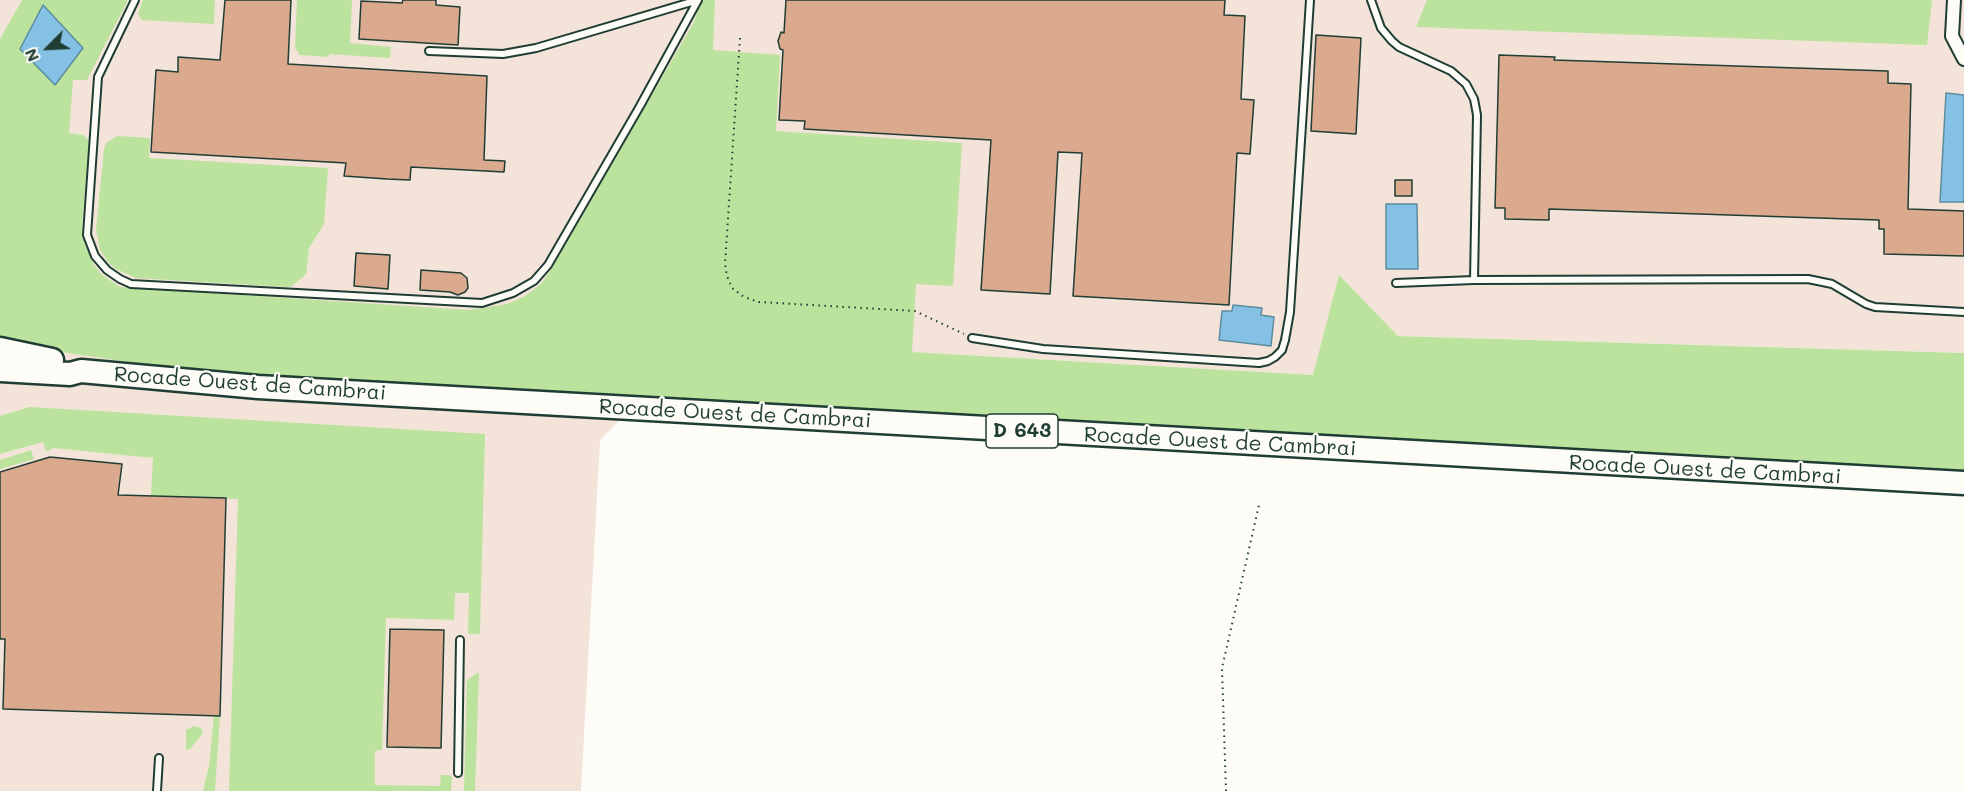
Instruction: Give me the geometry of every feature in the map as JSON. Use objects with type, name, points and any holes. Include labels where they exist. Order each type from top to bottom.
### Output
[{"type":"highway","name":"Rocade Ouest de Cambrai","points":[[0,349],[71,365],[81,371]]},
{"type":"highway","name":"Rocade Ouest de Cambrai","points":[[0,370],[70,374],[81,371],[258,387],[1964,483]]},
{"type":"street","points":[[1954,0],[1952,36],[1964,59]]},
{"type":"lane","points":[[135,0],[98,77],[87,234],[95,256],[106,270],[131,284],[482,303],[513,293],[534,281],[548,266],[698,0]]},
{"type":"lane","points":[[429,51],[503,54],[536,48],[698,0]]},
{"type":"lane","points":[[972,338],[1043,349],[1259,363],[1268,361],[1282,350],[1290,312],[1310,0]]},
{"type":"lane","points":[[1371,0],[1382,28],[1392,41],[1450,71],[1466,84],[1474,99],[1477,115],[1474,280]]},
{"type":"lane","points":[[1396,283],[1474,280],[1808,279],[1832,284],[1875,307],[1964,312]]},
{"type":"lane","points":[[458,773],[460,640]]},
{"type":"lane","points":[[157,791],[159,758]]},
{"type":"path","points":[[740,38],[725,264],[732,288],[744,297],[759,302],[915,311],[972,338]]},
{"type":"path","points":[[1226,791],[1222,668],[1259,505]]},
{"type":"shaded area","points":[[0,0],[1964,0],[1964,353],[1398,336],[1339,276],[1314,375],[697,340],[600,440],[581,791],[0,791]]},
{"type":"green space","points":[[22,0],[128,0],[87,80],[73,80],[69,133],[83,135],[89,140],[82,227],[85,244],[94,265],[101,274],[120,287],[469,310],[507,304],[525,296],[541,284],[552,268],[694,22],[701,0],[715,0],[713,50],[780,55],[776,131],[962,143],[953,286],[916,284],[912,352],[1313,375],[1339,275],[1398,336],[1964,353],[1964,471],[223,372],[163,367],[0,343],[0,39]]},
{"type":"green space","points":[[143,0],[215,0],[214,24],[142,20],[138,14]]},
{"type":"green space","points":[[297,0],[352,0],[350,43],[391,47],[390,58],[329,54],[329,57],[300,55],[295,48]]},
{"type":"green space","points":[[1427,0],[1932,0],[1927,45],[1416,27]]},
{"type":"green space","points":[[117,136],[150,138],[149,158],[328,168],[324,224],[309,248],[306,274],[288,287],[136,278],[116,269],[100,250],[96,230],[104,149],[106,143]]},
{"type":"green space","points":[[30,407],[485,434],[480,634],[468,634],[469,593],[455,593],[454,620],[386,618],[382,750],[375,751],[375,785],[440,786],[441,775],[449,775],[452,777],[451,791],[229,791],[238,499],[151,496],[153,458],[53,448],[46,452],[43,442],[0,454],[0,416]]},
{"type":"green space","points":[[31,450],[34,459],[0,469],[0,460]]},
{"type":"green space","points":[[479,672],[475,791],[464,791],[467,680]]},
{"type":"green space","points":[[214,716],[220,716],[215,791],[203,791],[209,766]]},
{"type":"green space","points":[[194,726],[201,728],[203,733],[190,749],[186,750],[186,730]]},
{"type":"water","points":[[43,5],[83,48],[55,85],[20,49]]},
{"type":"water","points":[[1946,93],[1964,95],[1964,202],[1940,202]]},
{"type":"water","points":[[1386,204],[1417,204],[1418,269],[1386,269]]},
{"type":"water","points":[[1233,305],[1262,308],[1261,315],[1274,317],[1271,346],[1219,340],[1222,311],[1232,311]]},
{"type":"building","points":[[225,0],[291,0],[288,64],[487,76],[484,160],[505,161],[504,172],[411,167],[410,180],[387,179],[344,176],[346,163],[151,152],[156,70],[178,72],[178,57],[220,60]]},
{"type":"building","points":[[403,0],[436,0],[436,5],[460,7],[458,45],[359,39],[361,1],[402,3]]},
{"type":"building","points":[[786,0],[1225,0],[1224,15],[1245,16],[1241,99],[1254,100],[1250,154],[1237,153],[1229,305],[1073,296],[1082,153],[1058,152],[1050,294],[981,290],[991,140],[804,129],[805,121],[779,120],[783,50],[780,49],[778,41],[781,32],[784,33]]},
{"type":"building","points":[[1316,35],[1361,38],[1356,134],[1311,131]]},
{"type":"building","points":[[1499,55],[1555,57],[1554,60],[1888,71],[1888,83],[1911,84],[1908,209],[1964,211],[1964,256],[1884,254],[1884,229],[1879,229],[1879,220],[1549,209],[1549,220],[1505,219],[1505,208],[1495,208]]},
{"type":"building","points":[[1395,180],[1412,180],[1412,196],[1395,196]]},
{"type":"building","points":[[356,253],[390,255],[388,289],[354,286]]},
{"type":"building","points":[[421,270],[461,273],[467,278],[468,288],[458,295],[450,292],[420,290]]},
{"type":"building","points":[[50,457],[122,464],[118,495],[226,498],[220,716],[3,709],[5,639],[0,639],[0,472]]},
{"type":"building","points":[[390,629],[444,630],[441,748],[387,747]]}]
